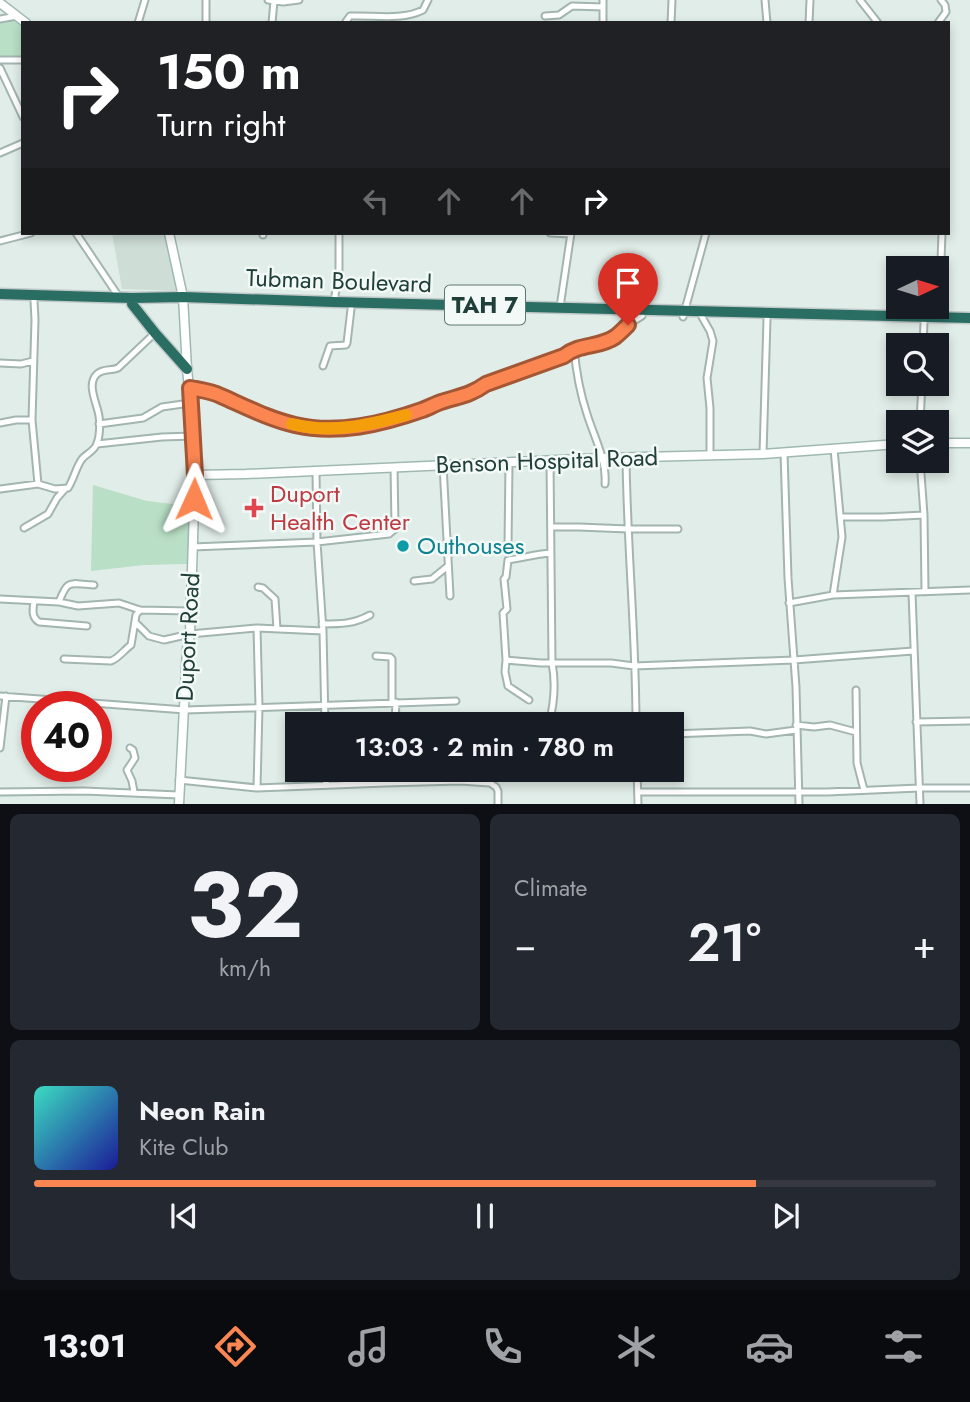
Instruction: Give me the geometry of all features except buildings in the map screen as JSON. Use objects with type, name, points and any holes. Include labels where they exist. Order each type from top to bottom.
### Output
[{"type":"highway","name":"Tubman Boulevard","points":[[0,294],[560,307],[702,317],[970,324]]},
{"type":"highway","name":"Tubman Boulevard","points":[[0,300],[132,304],[183,300],[351,309],[642,316],[886,316]]},
{"type":"highway","points":[[132,304],[187,369]]},
{"type":"highway","name":"Tubman Boulevard","points":[[949,317],[970,318]]},
{"type":"street","points":[[139,21],[145,0]]},
{"type":"street","points":[[206,0],[206,21]]},
{"type":"street","points":[[268,0],[299,0]]},
{"type":"street","points":[[346,21],[350,16],[417,13],[423,10],[428,0]]},
{"type":"street","points":[[671,21],[672,0]]},
{"type":"street","points":[[765,0],[767,21]]},
{"type":"street","points":[[809,21],[810,0]]},
{"type":"street","points":[[860,0],[876,21]]},
{"type":"street","points":[[939,21],[946,12],[941,0]]},
{"type":"street","points":[[272,21],[274,1]]},
{"type":"street","points":[[0,3],[23,21]]},
{"type":"street","points":[[545,16],[559,15],[572,6],[603,4]]},
{"type":"street","points":[[0,19],[17,16]]},
{"type":"street","points":[[391,21],[394,16]]},
{"type":"street","points":[[0,60],[21,60]]},
{"type":"street","points":[[0,68],[21,113]]},
{"type":"street","points":[[0,153],[21,144]]},
{"type":"street","points":[[0,240],[22,235]]},
{"type":"street","points":[[77,235],[120,298]]},
{"type":"street","name":"Duport Road","points":[[169,235],[183,300],[195,475],[190,634],[179,799]]},
{"type":"street","points":[[334,302],[339,270],[339,235]]},
{"type":"street","points":[[560,307],[571,235]]},
{"type":"street","points":[[684,314],[705,235]]},
{"type":"street","points":[[941,256],[942,235]]},
{"type":"street","points":[[632,310],[636,266]]},
{"type":"street","points":[[34,301],[32,420],[38,484]]},
{"type":"street","points":[[323,366],[330,346],[347,343],[351,309]]},
{"type":"street","points":[[190,388],[220,395],[265,416],[296,425],[340,429],[360,427],[463,397],[486,384],[564,356],[574,348],[615,337],[642,316]]},
{"type":"street","points":[[702,317],[713,341],[707,378],[710,455]]},
{"type":"street","points":[[763,454],[767,319]]},
{"type":"street","points":[[924,323],[924,333]]},
{"type":"street","points":[[24,527],[48,514],[57,498],[73,481],[83,458],[94,450],[97,444],[99,415],[92,384],[97,374],[118,368],[155,333]]},
{"type":"street","points":[[574,348],[584,403],[606,470],[605,484]]},
{"type":"street","points":[[0,363],[22,364],[33,361]]},
{"type":"street","points":[[99,424],[143,418],[162,407],[191,403]]},
{"type":"street","points":[[0,423],[32,420]]},
{"type":"street","points":[[97,444],[193,436]]},
{"type":"street","points":[[949,443],[970,443]]},
{"type":"street","name":"Benson Hospital Road","points":[[195,475],[763,454],[886,445]]},
{"type":"street","points":[[833,595],[840,553],[841,517],[834,449]]},
{"type":"street","points":[[784,453],[799,803]]},
{"type":"street","points":[[626,457],[636,712]]},
{"type":"street","points":[[551,461],[552,712]]},
{"type":"street","points":[[508,547],[509,463]]},
{"type":"street","points":[[443,465],[450,596]]},
{"type":"street","points":[[192,547],[317,542],[383,536],[392,532],[395,526],[394,467]]},
{"type":"street","points":[[316,471],[325,712]]},
{"type":"street","points":[[921,473],[925,592]]},
{"type":"street","points":[[0,489],[38,484],[65,489]]},
{"type":"street","points":[[841,517],[924,515]]},
{"type":"street","points":[[551,527],[678,529]]},
{"type":"street","points":[[529,700],[508,686],[505,672],[503,613],[507,609],[504,579],[508,560],[551,553]]},
{"type":"street","points":[[414,581],[432,579],[448,566]]},
{"type":"street","points":[[59,602],[64,587],[69,584],[94,585]]},
{"type":"street","points":[[258,587],[275,599],[277,629]]},
{"type":"street","points":[[789,603],[833,595],[970,590]]},
{"type":"street","points":[[912,593],[920,803]]},
{"type":"street","points":[[0,599],[59,602],[78,606],[119,603],[140,610],[190,611]]},
{"type":"street","points":[[34,601],[33,615],[39,622],[87,626]]},
{"type":"street","points":[[64,659],[115,660],[131,645],[136,615],[140,610]]},
{"type":"street","points":[[135,622],[149,636],[164,640],[190,634],[257,628],[323,628],[358,622],[370,615]]},
{"type":"street","points":[[257,628],[257,788]]},
{"type":"street","points":[[506,660],[634,666],[794,660],[914,651]]},
{"type":"street","points":[[376,656],[392,659],[394,712]]},
{"type":"street","points":[[856,690],[857,763],[864,790]]},
{"type":"street","points":[[0,748],[3,696],[185,710],[456,701]]},
{"type":"street","points":[[916,722],[970,721]]},
{"type":"street","points":[[684,734],[750,731],[766,734],[830,725],[856,732]]},
{"type":"street","points":[[131,748],[135,758],[125,769],[132,781],[134,792]]},
{"type":"street","points":[[179,780],[257,788],[422,782]]},
{"type":"street","points":[[468,782],[493,785],[498,791],[498,803]]},
{"type":"street","points":[[638,782],[638,803]]},
{"type":"street","points":[[638,792],[970,788]]},
{"type":"street","points":[[0,792],[134,792],[179,799]]},
{"type":"shaded area","points":[[112,235],[172,235],[182,291],[122,289]]},
{"type":"green space","points":[[17,21],[21,24],[21,57],[0,57],[0,22]]},
{"type":"green space","points":[[93,485],[147,501],[190,506],[187,564],[144,565],[91,571]]},
{"type":"slow traffic","points":[[292,424],[340,429],[360,427],[406,415]]},
{"type":"place","name":"Duport Health Center","points":[[254,508]]},
{"type":"place","name":"Outhouses","points":[[403,546]]},
{"type":"route","points":[[194,499],[190,388],[220,395],[265,416],[296,425],[340,429],[360,427],[463,397],[486,384],[564,356],[574,348],[615,337],[628,325]]}]
